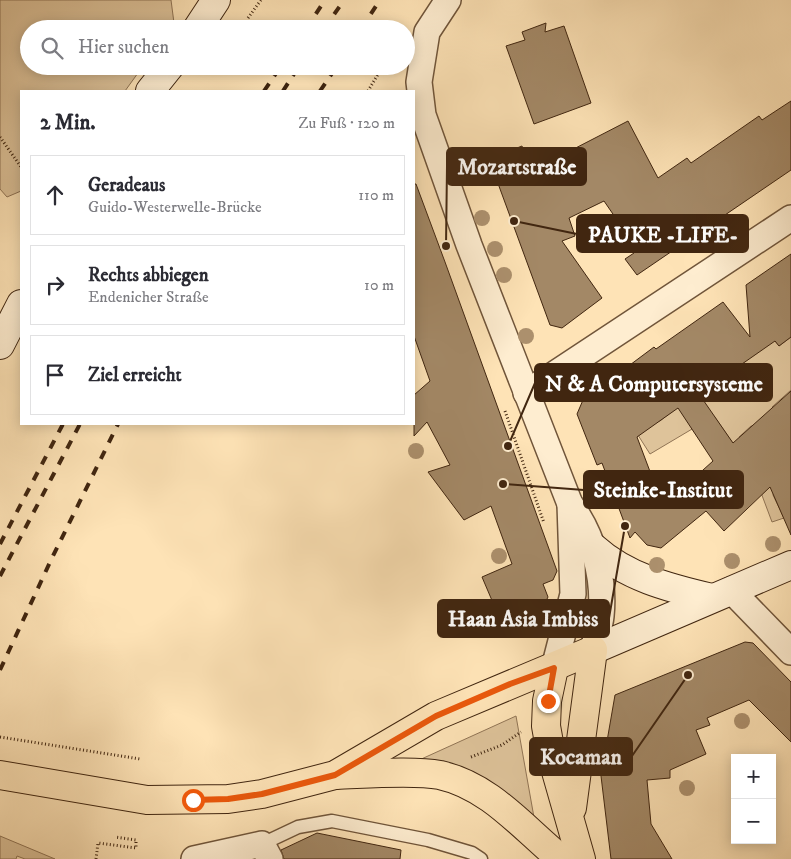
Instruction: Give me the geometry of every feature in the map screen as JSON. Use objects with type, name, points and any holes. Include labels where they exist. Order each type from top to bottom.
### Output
[{"type":"main road","points":[[335,775],[436,716],[593,650]]},
{"type":"main road","points":[[571,820],[593,650]]},
{"type":"main road","points":[[554,668],[546,726],[551,754],[581,859]]},
{"type":"main road","points":[[0,775],[147,800],[228,799],[262,794],[335,775],[441,776],[475,790],[505,808],[561,859]]},
{"type":"street","points":[[203,20],[216,0]]},
{"type":"street","points":[[448,0],[427,32],[419,82],[423,115],[469,245],[526,392],[570,504],[581,519],[592,547],[599,574],[601,616],[593,650]]},
{"type":"street","points":[[151,90],[163,75]]},
{"type":"street","points":[[526,392],[791,218]]},
{"type":"street","points":[[0,345],[20,306]]},
{"type":"street","points":[[554,668],[573,594],[570,504]]},
{"type":"street","points":[[592,547],[607,560],[669,588],[722,594],[791,652]]},
{"type":"street","points":[[593,650],[791,565]]},
{"type":"street","points":[[194,859],[266,851]]},
{"type":"lane","points":[[266,851],[298,827],[332,821],[428,840],[472,853],[481,859]]},
{"type":"path","points":[[248,18],[261,0]]},
{"type":"path","points":[[369,90],[378,75]]},
{"type":"path","points":[[0,137],[20,166]]},
{"type":"path","points":[[502,404],[545,524]]},
{"type":"path","points":[[441,776],[457,763],[502,746],[525,729]]},
{"type":"path","points":[[0,737],[140,759]]},
{"type":"path","points":[[96,859],[98,843],[136,848],[136,840],[115,837]]},
{"type":"shaded area","points":[[0,0],[171,0],[174,20],[20,20],[20,75],[137,75],[126,90],[20,90],[20,191],[7,197],[0,189]]},
{"type":"shaded area","points":[[769,333],[779,346],[791,337],[791,390],[772,407],[791,428],[773,495],[784,518],[772,522],[754,474],[714,416],[650,454],[629,421],[660,421]],"holes":[[[752,426],[757,457],[739,437]]]},
{"type":"shaded area","points":[[516,716],[535,823],[417,761]]},
{"type":"shaded area","points":[[0,836],[55,859],[25,859],[17,856],[16,859],[0,859]]},
{"type":"building","points":[[546,23],[545,32],[564,26],[591,103],[534,124],[506,46],[525,40],[522,32]]},
{"type":"building","points":[[791,101],[791,170],[637,275],[625,259],[634,253],[622,236],[626,233],[604,201],[569,218],[575,236],[562,241],[602,298],[562,328],[550,325],[489,159],[522,146],[531,171],[628,121],[658,178],[687,158],[691,163],[759,116],[762,120]]},
{"type":"building","points":[[415,184],[557,571],[553,580],[543,584],[548,597],[544,605],[502,624],[482,577],[512,564],[491,506],[464,520],[428,472],[450,465],[427,422],[414,436],[415,394],[430,381],[415,339]]},
{"type":"building","points":[[791,254],[791,337],[779,346],[775,341],[699,394],[733,443],[791,391],[791,535],[770,487],[724,531],[706,511],[661,548],[647,545],[635,532],[630,538],[602,463],[597,465],[577,414],[583,400],[654,347],[656,349],[723,302],[750,337],[746,285]],"holes":[[[678,408],[713,461],[663,506],[637,437]]]},
{"type":"building","points":[[745,642],[753,643],[791,682],[791,742],[749,700],[707,718],[710,725],[696,730],[706,754],[670,770],[670,778],[647,780],[651,824],[672,859],[611,859],[601,776],[615,695]]},
{"type":"building","points":[[317,833],[401,850],[400,859],[284,859],[281,850]]},
{"type":"railway","points":[[312,20],[325,0]]},
{"type":"railway","points":[[330,20],[344,0]]},
{"type":"railway","points":[[367,20],[380,0]]},
{"type":"railway","points":[[265,90],[275,75]]},
{"type":"railway","points":[[284,90],[293,75]]},
{"type":"railway","points":[[321,90],[331,75]]},
{"type":"railway","points":[[0,544],[62,425]]},
{"type":"railway","points":[[0,576],[79,425]]},
{"type":"railway","points":[[0,670],[51,560],[118,425]]},
{"type":"place","name":"PAUKE -LIFE-","points":[[514,221]]},
{"type":"place","name":"Mozartstraße","points":[[446,246]]},
{"type":"place","name":"N & A Computersysteme","points":[[508,446]]},
{"type":"place","name":"Steinke-Institut","points":[[503,484]]},
{"type":"place","name":"Haan Asia Imbiss","points":[[625,526]]},
{"type":"place","name":"Kocaman","points":[[688,675]]},
{"type":"route","points":[[193,800],[228,799],[262,794],[335,775],[436,716],[510,684],[554,668],[548,701]]}]
